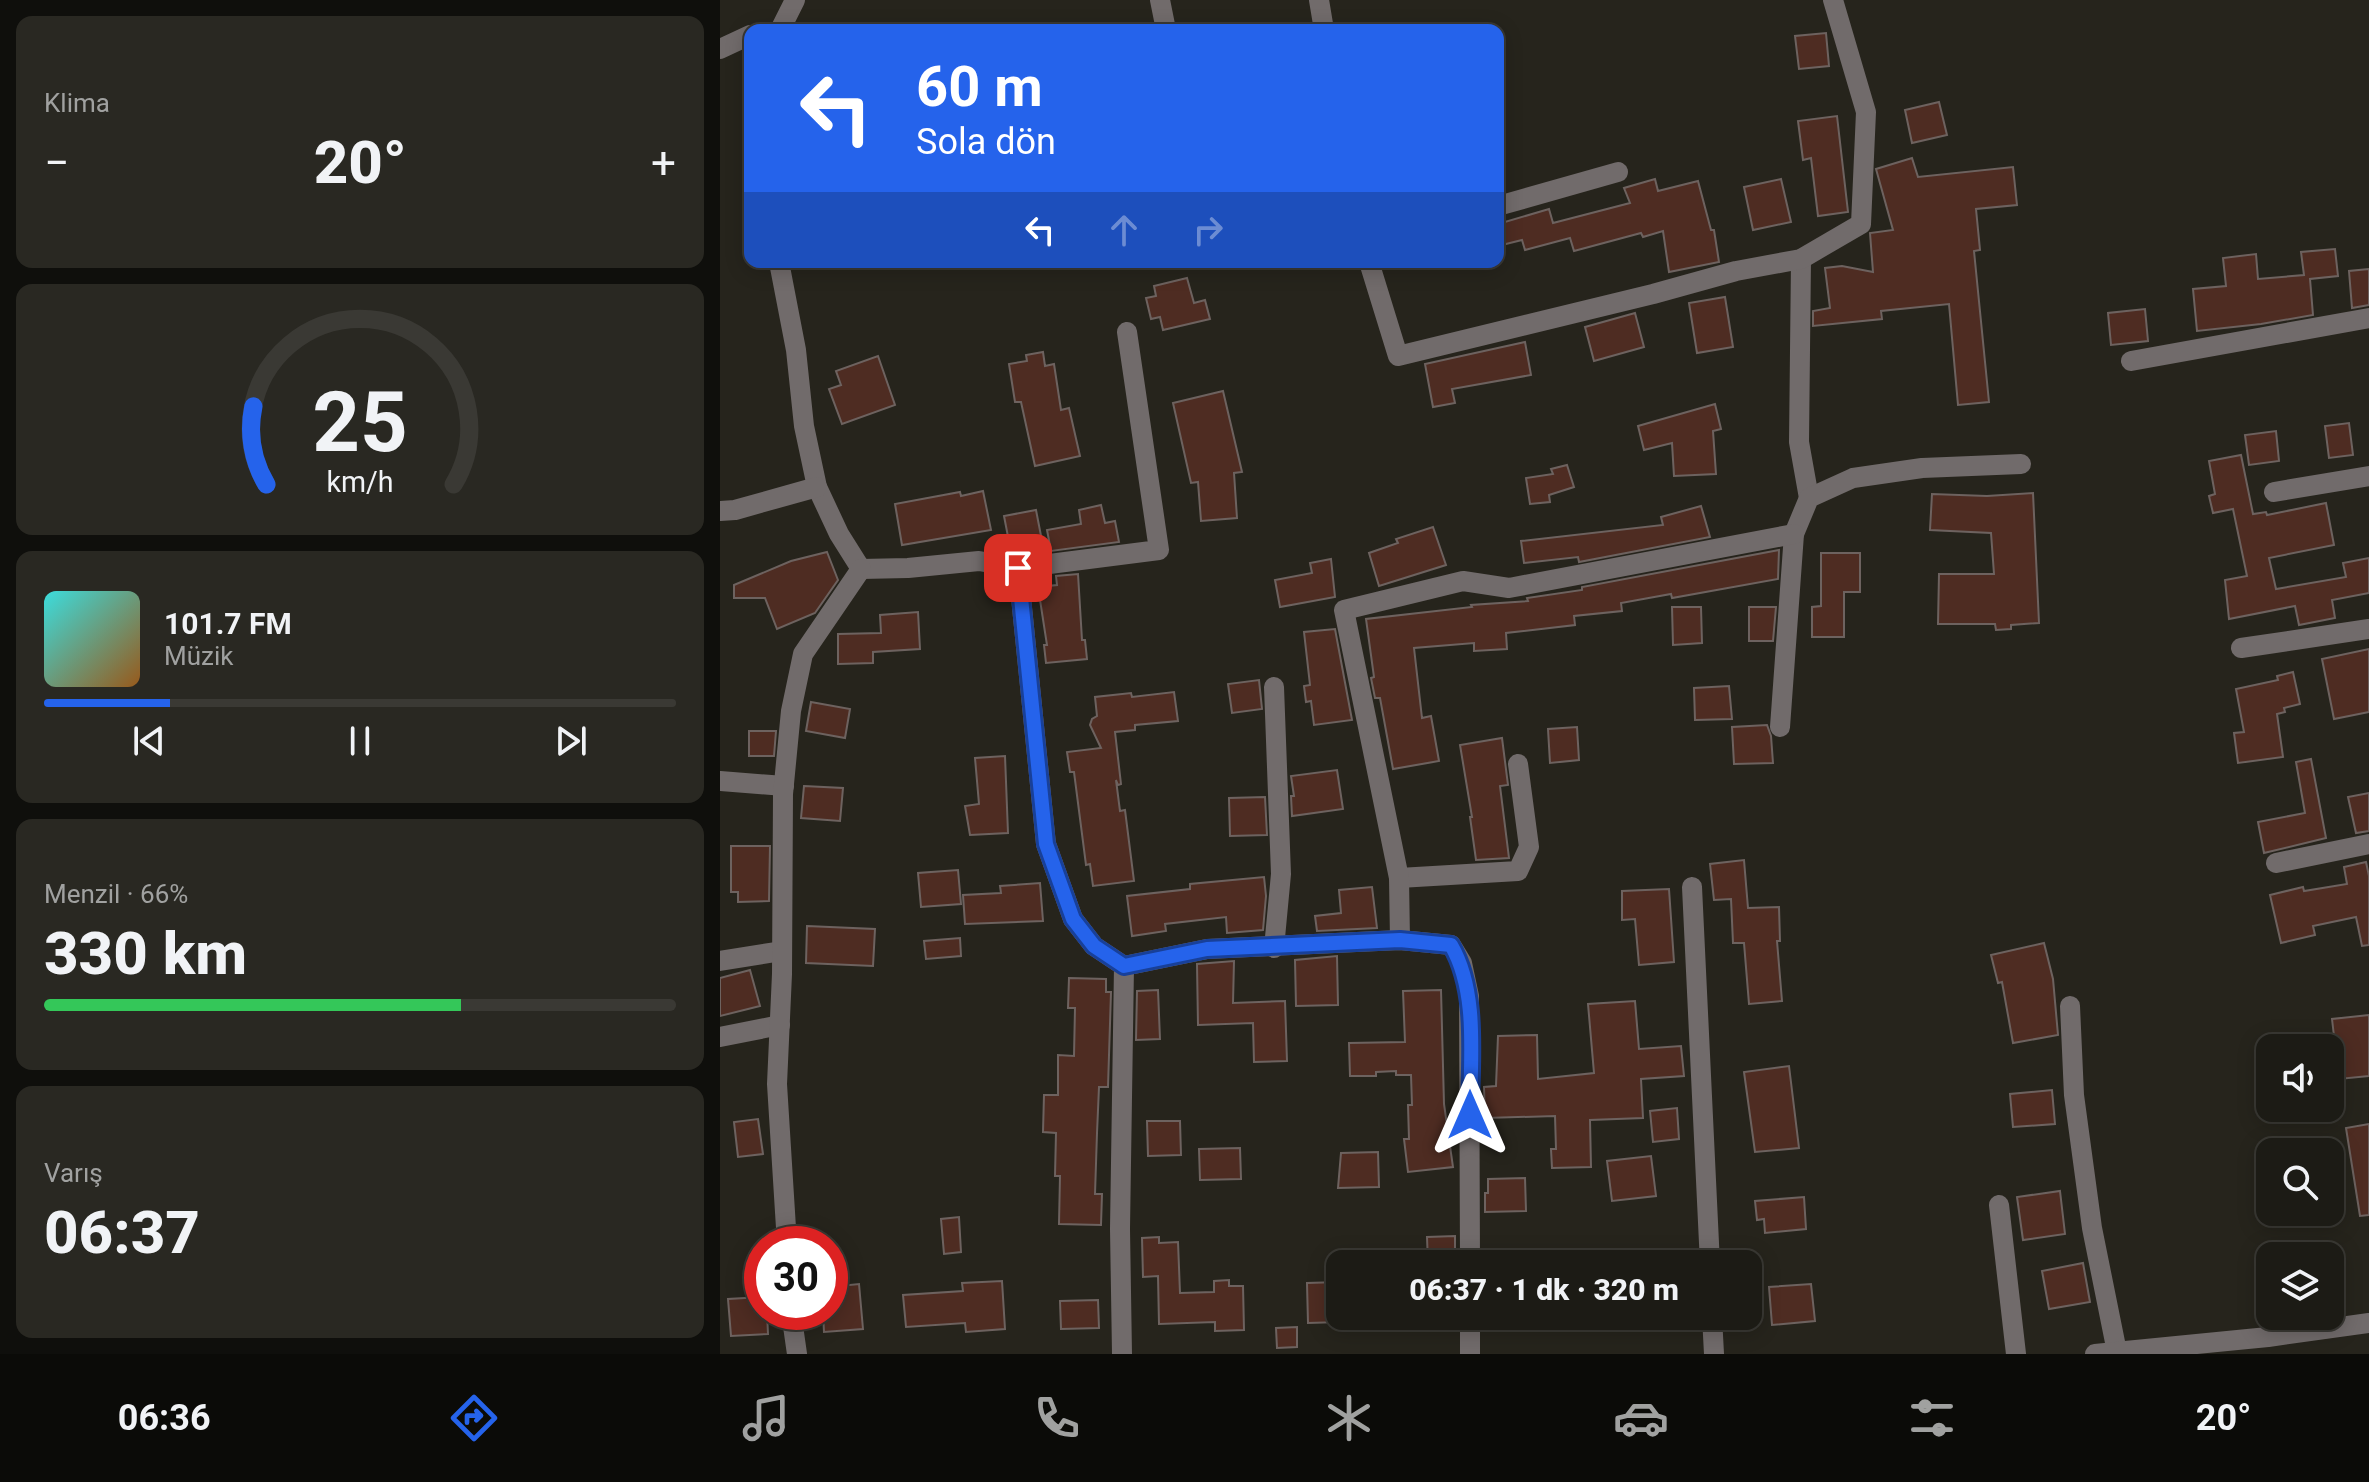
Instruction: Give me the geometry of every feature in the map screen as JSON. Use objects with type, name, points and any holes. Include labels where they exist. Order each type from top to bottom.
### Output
[{"type":"street","points":[[1160,0],[1165,24]]},
{"type":"street","points":[[1319,0],[1323,24]]},
{"type":"street","points":[[1371,268],[1398,356],[1736,271],[1801,259],[1861,224],[1866,112],[1833,0]]},
{"type":"street","points":[[720,49],[744,38]]},
{"type":"street","points":[[1504,204],[1618,172]]},
{"type":"street","points":[[1780,727],[1794,534],[1809,498],[1799,442],[1801,259]]},
{"type":"street","points":[[780,268],[796,350],[804,426],[817,487],[839,534],[861,569]]},
{"type":"street","points":[[2131,361],[2369,318]]},
{"type":"street","points":[[861,569],[979,561],[1018,568],[1159,550],[1127,332]]},
{"type":"street","points":[[1809,498],[1853,478],[1922,468],[2021,464]]},
{"type":"street","points":[[2274,492],[2369,476]]},
{"type":"street","points":[[720,511],[735,510],[817,487]]},
{"type":"street","points":[[1400,940],[1399,878],[1344,610],[1463,581],[1509,588],[1794,534]]},
{"type":"street","points":[[1018,568],[1046,844],[1073,919],[1094,946],[1124,966],[1207,949],[1400,940],[1451,945],[1462,963],[1469,996],[1470,1250]]},
{"type":"street","points":[[786,1226],[777,1084],[784,786],[791,711],[803,654],[861,569]]},
{"type":"street","points":[[2241,648],[2369,629]]},
{"type":"street","points":[[1274,687],[1281,874],[1274,948]]},
{"type":"street","points":[[1399,878],[1518,871],[1529,847],[1518,764]]},
{"type":"street","points":[[720,781],[784,786]]},
{"type":"street","points":[[2276,863],[2369,844]]},
{"type":"street","points":[[1692,887],[1709,1250]]},
{"type":"street","points":[[720,961],[782,951]]},
{"type":"street","points":[[1122,1354],[1120,1229],[1124,966]]},
{"type":"street","points":[[2070,1006],[2074,1095],[2092,1228],[2117,1352]]},
{"type":"street","points":[[720,1037],[780,1025]]},
{"type":"street","points":[[1999,1205],[2016,1354]]},
{"type":"street","points":[[2095,1354],[2268,1346],[2369,1323]]},
{"type":"street","points":[[794,1330],[797,1354]]},
{"type":"street","points":[[1470,1330],[1470,1354]]},
{"type":"street","points":[[1713,1330],[1714,1354]]},
{"type":"building","points":[[1826,33],[1829,66],[1799,69],[1795,36]]},
{"type":"building","points":[[1939,102],[1947,135],[1912,143],[1905,110]]},
{"type":"building","points":[[1837,116],[1848,212],[1818,216],[1811,158],[1803,160],[1798,121]]},
{"type":"building","points":[[1912,158],[1918,177],[2013,167],[2017,205],[1976,209],[1980,250],[1974,251],[1989,402],[1958,405],[1949,304],[1881,311],[1882,319],[1813,326],[1813,311],[1830,308],[1825,268],[1842,266],[1873,272],[1870,233],[1893,230],[1876,169]]},
{"type":"building","points":[[1655,179],[1658,191],[1698,181],[1711,230],[1714,230],[1719,262],[1669,272],[1663,231],[1643,237],[1641,233],[1574,251],[1570,238],[1525,250],[1522,240],[1504,244],[1504,222],[1549,209],[1553,223],[1630,203],[1624,188]]},
{"type":"building","points":[[1781,179],[1791,222],[1753,230],[1744,187]]},
{"type":"building","points":[[2335,249],[2338,276],[2310,279],[2313,315],[2197,331],[2193,289],[2226,286],[2223,258],[2256,254],[2258,279],[2304,275],[2301,252]]},
{"type":"building","points":[[2369,269],[2369,305],[2352,308],[2349,271]]},
{"type":"building","points":[[1187,278],[1194,303],[1205,300],[1210,319],[1163,330],[1160,317],[1151,319],[1146,298],[1156,296],[1154,286]]},
{"type":"building","points":[[1725,297],[1733,347],[1697,353],[1689,303]]},
{"type":"building","points":[[2145,309],[2148,341],[2111,345],[2108,313]]},
{"type":"building","points":[[1635,313],[1644,347],[1594,361],[1585,327]]},
{"type":"building","points":[[1525,342],[1531,375],[1452,389],[1455,403],[1433,407],[1425,364]]},
{"type":"building","points":[[1043,352],[1045,366],[1054,364],[1061,410],[1069,408],[1080,456],[1035,466],[1021,402],[1015,402],[1009,364],[1027,361],[1026,355]]},
{"type":"building","points":[[878,356],[895,405],[842,424],[829,389],[841,385],[836,371]]},
{"type":"building","points":[[1223,391],[1242,472],[1234,473],[1237,518],[1201,521],[1198,482],[1191,483],[1173,403]]},
{"type":"building","points":[[1715,404],[1721,429],[1713,431],[1716,474],[1674,476],[1672,443],[1644,450],[1638,426]]},
{"type":"building","points":[[2349,423],[2353,455],[2329,458],[2325,426]]},
{"type":"building","points":[[2276,431],[2279,461],[2249,465],[2245,435]]},
{"type":"building","points":[[2241,455],[2253,514],[2266,512],[2267,515],[2326,503],[2334,545],[2269,558],[2276,589],[2346,577],[2343,563],[2369,558],[2369,593],[2332,600],[2335,618],[2299,625],[2295,606],[2229,619],[2225,580],[2247,576],[2233,509],[2213,513],[2209,496],[2215,494],[2209,461]]},
{"type":"building","points":[[1567,465],[1574,487],[1549,495],[1550,502],[1530,504],[1526,478],[1553,474],[1551,469]]},
{"type":"building","points":[[983,491],[991,530],[902,545],[895,504]]},
{"type":"building","points":[[2033,493],[2039,623],[2011,625],[2011,629],[1996,630],[1995,624],[1938,624],[1939,574],[1994,574],[1991,533],[1930,530],[1932,494],[1987,496]]},
{"type":"building","points":[[1101,505],[1105,523],[1115,521],[1119,542],[1051,551],[1047,530],[1081,524],[1079,510]]},
{"type":"building","points":[[1701,506],[1710,537],[1579,562],[1578,557],[1524,563],[1521,541],[1663,525],[1661,517]]},
{"type":"building","points":[[1036,510],[1042,541],[1010,547],[1004,516]]},
{"type":"building","points":[[1433,527],[1446,565],[1379,586],[1369,553],[1398,543],[1396,539]]},
{"type":"building","points":[[1779,550],[1778,579],[1672,598],[1671,594],[1621,603],[1622,611],[1574,616],[1575,625],[1506,633],[1507,649],[1474,651],[1474,643],[1414,648],[1422,718],[1431,716],[1439,761],[1393,769],[1380,698],[1375,698],[1371,678],[1374,677],[1366,619],[1528,601],[1527,598],[1582,590],[1582,587]]},
{"type":"building","points":[[827,552],[838,580],[815,613],[777,629],[765,598],[734,598],[734,585],[791,561]]},
{"type":"building","points":[[1821,553],[1860,553],[1860,592],[1844,592],[1844,637],[1812,637],[1812,607],[1821,606]]},
{"type":"building","points":[[1331,559],[1335,597],[1280,607],[1275,580],[1312,573],[1310,563]]},
{"type":"building","points":[[1078,574],[1082,640],[1085,640],[1087,659],[1046,663],[1044,645],[1047,645],[1038,587],[1057,585],[1056,576]]},
{"type":"building","points":[[1672,607],[1701,607],[1702,643],[1673,645]]},
{"type":"building","points":[[1749,607],[1776,607],[1773,641],[1749,641]]},
{"type":"building","points":[[918,612],[920,649],[873,652],[873,663],[838,664],[838,634],[881,633],[880,615]]},
{"type":"building","points":[[1335,629],[1352,720],[1314,725],[1311,701],[1306,702],[1304,686],[1310,685],[1304,632]]},
{"type":"building","points":[[2369,649],[2369,712],[2334,719],[2322,659]]},
{"type":"building","points":[[2293,672],[2300,704],[2284,708],[2285,712],[2277,714],[2283,757],[2238,763],[2234,733],[2244,732],[2236,689],[2278,680],[2277,676]]},
{"type":"building","points":[[1259,680],[1262,709],[1232,713],[1228,684]]},
{"type":"building","points":[[1729,686],[1732,719],[1695,720],[1694,688]]},
{"type":"building","points":[[1174,692],[1178,721],[1135,725],[1135,730],[1115,732],[1121,784],[1118,785],[1116,780],[1120,811],[1125,810],[1134,881],[1093,886],[1090,864],[1086,865],[1074,772],[1070,772],[1067,752],[1101,748],[1090,725],[1097,716],[1095,697]]},
{"type":"building","points":[[811,702],[850,709],[845,738],[806,731]]},
{"type":"building","points":[[1767,725],[1773,763],[1734,764],[1732,727]]},
{"type":"building","points":[[1577,727],[1579,760],[1550,763],[1548,729]]},
{"type":"building","points":[[749,731],[776,731],[774,756],[749,756]]},
{"type":"building","points":[[1502,738],[1508,785],[1500,786],[1509,858],[1476,860],[1460,745]]},
{"type":"building","points":[[1005,756],[1008,833],[970,835],[965,806],[979,804],[975,758]]},
{"type":"building","points":[[2311,759],[2326,838],[2264,853],[2258,822],[2305,813],[2296,762]]},
{"type":"building","points":[[1337,770],[1343,809],[1292,816],[1291,796],[1294,796],[1291,776]]},
{"type":"building","points":[[804,786],[843,788],[840,821],[801,818]]},
{"type":"building","points":[[2369,793],[2369,831],[2356,833],[2348,797]]},
{"type":"building","points":[[1265,797],[1267,835],[1230,836],[1229,798]]},
{"type":"building","points":[[731,846],[770,846],[769,901],[738,902],[738,892],[731,892]]},
{"type":"building","points":[[1744,860],[1748,908],[1779,907],[1780,941],[1777,941],[1782,1001],[1749,1004],[1744,943],[1733,943],[1731,899],[1714,900],[1710,864]]},
{"type":"building","points":[[2366,862],[2369,876],[2369,945],[2362,946],[2356,917],[2313,926],[2315,935],[2281,943],[2270,895],[2303,887],[2304,891],[2347,884],[2344,867]]},
{"type":"building","points":[[958,870],[961,904],[921,907],[918,873]]},
{"type":"building","points":[[1264,877],[1263,930],[1227,933],[1226,917],[1165,924],[1166,931],[1132,936],[1127,896],[1190,889],[1190,884]]},
{"type":"building","points":[[1040,883],[1043,921],[965,924],[963,895],[1001,893],[1000,886]]},
{"type":"building","points":[[1372,887],[1377,928],[1317,931],[1315,916],[1341,913],[1339,890]]},
{"type":"building","points":[[1669,889],[1674,962],[1639,965],[1635,919],[1622,920],[1622,891]]},
{"type":"building","points":[[807,926],[875,929],[873,966],[806,963]]},
{"type":"building","points":[[960,938],[961,956],[926,959],[924,941]]},
{"type":"building","points":[[2044,943],[2053,979],[2058,1035],[2013,1043],[2002,982],[1998,983],[1991,955]]},
{"type":"building","points":[[1337,956],[1338,1005],[1296,1006],[1295,960]]},
{"type":"building","points":[[1234,961],[1233,1003],[1285,1001],[1287,1061],[1254,1062],[1253,1023],[1198,1025],[1197,964]]},
{"type":"building","points":[[750,970],[760,1006],[720,1016],[720,978]]},
{"type":"building","points":[[1069,978],[1106,979],[1106,992],[1111,992],[1108,1087],[1099,1087],[1097,1133],[1095,1194],[1102,1194],[1101,1225],[1059,1224],[1060,1176],[1055,1176],[1056,1133],[1043,1132],[1044,1095],[1058,1095],[1058,1055],[1074,1056],[1075,1008],[1068,1008]]},
{"type":"building","points":[[1158,990],[1160,1039],[1136,1040],[1137,991]]},
{"type":"building","points":[[1441,990],[1444,1104],[1453,1167],[1408,1172],[1404,1139],[1409,1139],[1411,1075],[1396,1075],[1396,1071],[1376,1072],[1376,1076],[1350,1076],[1349,1043],[1405,1042],[1403,991]]},
{"type":"building","points":[[1635,1001],[1639,1049],[1681,1046],[1684,1076],[1641,1079],[1643,1118],[1590,1120],[1591,1167],[1552,1168],[1551,1149],[1556,1149],[1555,1116],[1485,1118],[1484,1087],[1496,1086],[1498,1036],[1537,1035],[1538,1079],[1594,1073],[1588,1004]]},
{"type":"building","points":[[2369,1015],[2369,1076],[2344,1078],[2344,1034],[2334,1034],[2332,1019]]},
{"type":"building","points":[[1789,1066],[1799,1148],[1755,1152],[1744,1072]]},
{"type":"building","points":[[2052,1090],[2055,1124],[2013,1127],[2010,1094]]},
{"type":"building","points":[[1677,1108],[1679,1139],[1653,1142],[1650,1111]]},
{"type":"building","points":[[758,1119],[763,1154],[738,1157],[734,1122]]},
{"type":"building","points":[[1147,1121],[1180,1121],[1181,1155],[1148,1156]]},
{"type":"building","points":[[2369,1124],[2369,1215],[2360,1216],[2346,1128]]},
{"type":"building","points":[[1240,1148],[1241,1179],[1200,1180],[1199,1149]]},
{"type":"building","points":[[1378,1152],[1379,1187],[1338,1188],[1341,1153]]},
{"type":"building","points":[[1651,1156],[1656,1196],[1612,1201],[1607,1161]]},
{"type":"building","points":[[1525,1178],[1526,1211],[1485,1212],[1488,1179]]},
{"type":"building","points":[[2060,1191],[2065,1234],[2023,1240],[2017,1197]]},
{"type":"building","points":[[1804,1197],[1806,1229],[1765,1233],[1764,1219],[1757,1220],[1755,1201]]},
{"type":"building","points":[[959,1217],[961,1252],[944,1254],[941,1219]]},
{"type":"building","points":[[1455,1236],[1455,1250],[1427,1250],[1427,1237]]},
{"type":"building","points":[[1159,1237],[1159,1243],[1178,1242],[1180,1293],[1214,1292],[1214,1281],[1229,1280],[1229,1286],[1243,1286],[1244,1330],[1215,1331],[1215,1322],[1159,1324],[1158,1276],[1143,1277],[1142,1238]]},
{"type":"building","points":[[2083,1263],[2090,1302],[2049,1309],[2042,1271]]},
{"type":"building","points":[[1002,1281],[1005,1329],[966,1332],[965,1323],[906,1327],[903,1295],[963,1291],[962,1283]]},
{"type":"building","points":[[1326,1282],[1326,1322],[1308,1323],[1307,1283]]},
{"type":"building","points":[[859,1284],[863,1329],[824,1332],[848,1330],[848,1285]]},
{"type":"building","points":[[1811,1284],[1815,1321],[1772,1325],[1769,1287]]},
{"type":"building","points":[[744,1298],[744,1330],[768,1330],[768,1334],[731,1336],[728,1299]]},
{"type":"building","points":[[1098,1300],[1099,1328],[1061,1329],[1060,1301]]},
{"type":"building","points":[[1297,1327],[1297,1347],[1277,1348],[1276,1328]]},
{"type":"route","points":[[1018,568],[1046,844],[1073,919],[1094,946],[1124,966],[1207,949],[1400,940],[1451,945],[1462,963],[1469,996],[1470,1115]]}]
